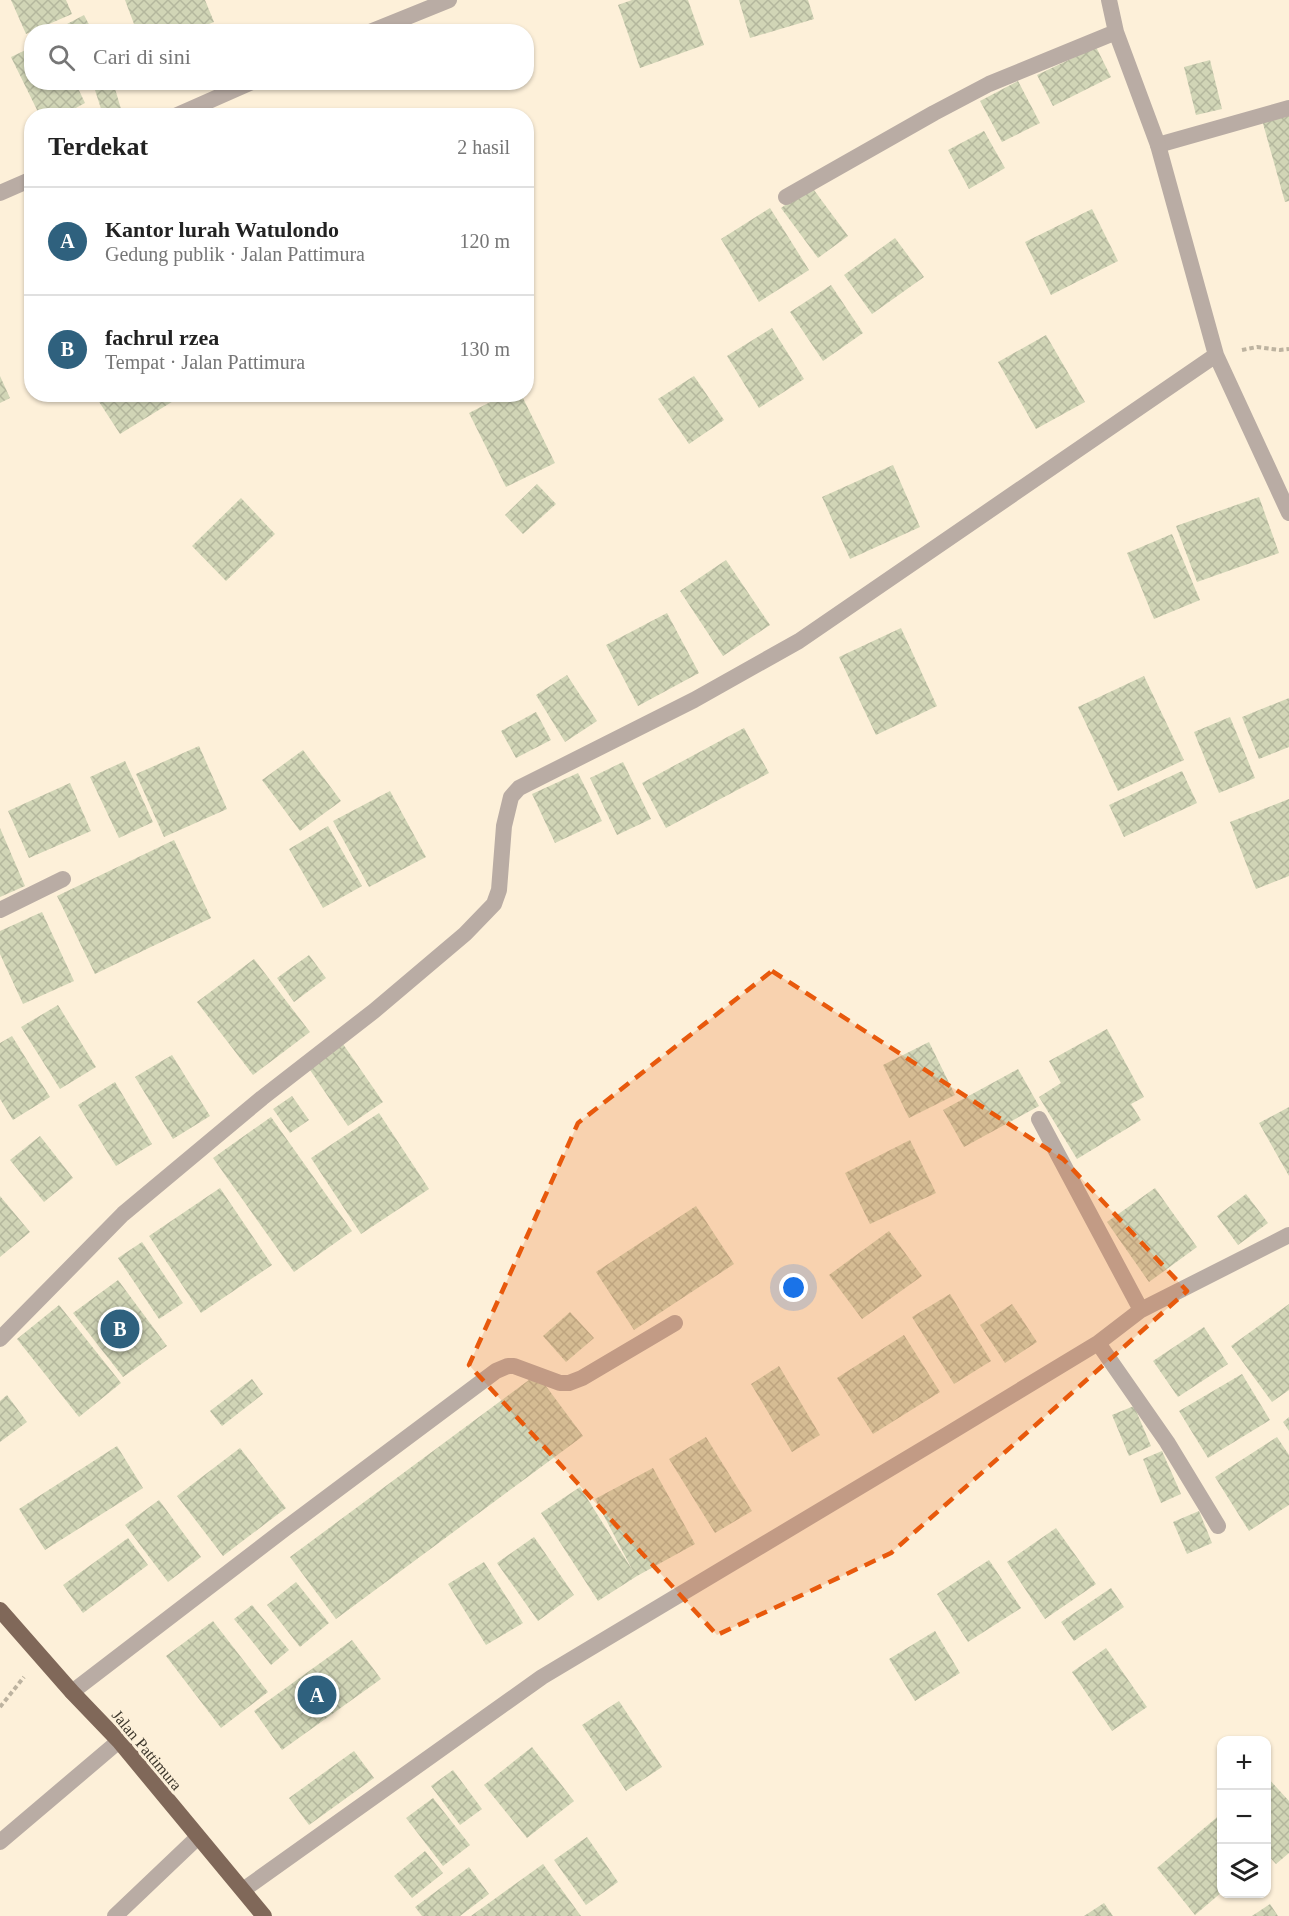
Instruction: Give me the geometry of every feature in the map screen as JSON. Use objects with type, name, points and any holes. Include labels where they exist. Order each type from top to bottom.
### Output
[{"type":"highway","name":"Jalan Pattimura","points":[[0,1610],[72,1692],[119,1741],[197,1838],[264,1916]]},
{"type":"street","points":[[390,24],[449,0]]},
{"type":"street","points":[[1109,0],[1116,32],[1158,145],[1216,355],[1289,513]]},
{"type":"street","points":[[786,197],[989,84],[1116,32]]},
{"type":"street","points":[[193,108],[234,90]]},
{"type":"street","points":[[1158,145],[1289,108]]},
{"type":"street","points":[[0,194],[24,183]]},
{"type":"street","points":[[0,1339],[123,1214],[253,1106],[375,1011],[465,934],[487,912],[494,904],[499,890],[504,826],[512,797],[519,788],[694,700],[799,641],[1216,355]]},
{"type":"street","points":[[0,910],[63,879]]},
{"type":"street","points":[[1039,1119],[1141,1310]]},
{"type":"street","points":[[243,1890],[542,1677],[943,1437],[1098,1342],[1141,1310],[1289,1234]]},
{"type":"street","points":[[72,1692],[496,1371],[514,1366],[560,1383],[569,1383],[582,1378],[675,1323]]},
{"type":"street","points":[[1098,1342],[1167,1442],[1218,1526]]},
{"type":"street","points":[[0,1842],[119,1741]]},
{"type":"street","points":[[115,1916],[197,1838]]},
{"type":"path","points":[[1216,355],[1257,346],[1280,350],[1289,349]]},
{"type":"path","points":[[0,1707],[41,1655]]},
{"type":"highlighted area","points":[[772,971],[1063,1159],[1187,1291],[891,1553],[717,1635],[469,1365],[578,1123]]},
{"type":"building","points":[[11,0],[66,0],[72,14],[49,24],[24,24],[24,29]]},
{"type":"building","points":[[125,0],[205,0],[214,22],[209,24],[134,24]]},
{"type":"building","points":[[632,0],[688,0],[704,45],[640,68],[618,5]]},
{"type":"building","points":[[739,0],[808,0],[814,19],[750,38]]},
{"type":"building","points":[[84,15],[89,24],[67,24]]},
{"type":"building","points":[[1096,47],[1111,77],[1053,106],[1037,75]]},
{"type":"building","points":[[24,51],[24,83],[11,57]]},
{"type":"building","points":[[1210,60],[1222,109],[1196,115],[1184,67]]},
{"type":"building","points":[[1018,81],[1040,123],[1002,142],[980,101]]},
{"type":"building","points":[[27,90],[79,90],[85,103],[76,108],[36,108]]},
{"type":"building","points":[[95,90],[115,90],[121,108],[101,108]]},
{"type":"building","points":[[1289,112],[1289,201],[1285,202],[1262,120]]},
{"type":"building","points":[[984,131],[1005,168],[969,189],[948,150]]},
{"type":"building","points":[[811,186],[848,236],[818,258],[781,208]]},
{"type":"building","points":[[770,208],[809,270],[759,302],[721,239]]},
{"type":"building","points":[[1092,209],[1118,261],[1051,295],[1025,242]]},
{"type":"building","points":[[895,238],[924,277],[872,314],[844,275]]},
{"type":"building","points":[[831,285],[863,333],[823,361],[790,312]]},
{"type":"building","points":[[772,328],[804,379],[759,408],[727,356]]},
{"type":"building","points":[[1046,335],[1085,402],[1036,429],[998,362]]},
{"type":"building","points":[[0,376],[10,398],[0,403]]},
{"type":"building","points":[[694,376],[724,420],[689,444],[658,399]]},
{"type":"building","points":[[99,402],[172,402],[120,434]]},
{"type":"building","points":[[490,402],[525,402],[555,463],[506,487],[469,413]]},
{"type":"building","points":[[893,465],[920,527],[850,559],[822,497]]},
{"type":"building","points":[[537,484],[556,504],[523,534],[505,515]]},
{"type":"building","points":[[1259,497],[1279,553],[1197,582],[1176,526]]},
{"type":"building","points":[[241,498],[275,534],[226,581],[192,546]]},
{"type":"building","points":[[1172,534],[1200,600],[1154,619],[1127,553]]},
{"type":"building","points":[[726,560],[770,625],[723,656],[680,591]]},
{"type":"building","points":[[667,613],[699,673],[638,706],[606,645]]},
{"type":"building","points":[[901,628],[937,706],[876,735],[839,657]]},
{"type":"building","points":[[567,675],[597,721],[565,742],[536,695]]},
{"type":"building","points":[[1144,676],[1184,760],[1118,791],[1078,707]]},
{"type":"building","points":[[1289,698],[1289,747],[1259,759],[1242,717]]},
{"type":"building","points":[[536,712],[551,740],[516,758],[501,731]]},
{"type":"building","points":[[1230,717],[1255,778],[1219,793],[1194,732]]},
{"type":"building","points":[[744,728],[769,773],[666,828],[642,783]]},
{"type":"building","points":[[199,746],[227,809],[164,837],[136,774]]},
{"type":"building","points":[[303,750],[341,801],[300,831],[262,780]]},
{"type":"building","points":[[125,761],[153,822],[119,838],[90,777]]},
{"type":"building","points":[[623,762],[651,819],[617,835],[590,778]]},
{"type":"building","points":[[1182,771],[1197,803],[1124,837],[1109,805]]},
{"type":"building","points":[[578,773],[602,821],[555,843],[532,794]]},
{"type":"building","points":[[70,783],[91,831],[29,858],[8,811]]},
{"type":"building","points":[[390,791],[426,857],[369,887],[333,821]]},
{"type":"building","points":[[1289,799],[1289,876],[1256,889],[1230,822]]},
{"type":"building","points":[[328,826],[362,886],[323,908],[289,849]]},
{"type":"building","points":[[0,828],[25,886],[0,897]]},
{"type":"building","points":[[174,840],[211,918],[95,974],[57,896]]},
{"type":"building","points":[[42,912],[74,981],[23,1004],[0,954],[0,931]]},
{"type":"building","points":[[309,955],[326,978],[294,1002],[277,978]]},
{"type":"building","points":[[254,959],[310,1032],[253,1075],[197,1002]]},
{"type":"building","points":[[58,1005],[96,1067],[60,1089],[21,1027]]},
{"type":"building","points":[[1107,1029],[1144,1097],[1131,1104],[1141,1120],[1077,1159],[1039,1097],[1061,1083],[1049,1061]]},
{"type":"building","points":[[12,1036],[50,1097],[13,1120],[0,1099],[0,1043]]},
{"type":"building","points":[[929,1042],[955,1095],[909,1118],[883,1065]]},
{"type":"building","points":[[343,1044],[383,1102],[348,1126],[308,1067]]},
{"type":"building","points":[[172,1055],[210,1116],[173,1139],[135,1077]]},
{"type":"building","points":[[1018,1069],[1039,1106],[964,1147],[943,1110]]},
{"type":"building","points":[[115,1082],[152,1144],[116,1166],[78,1105]]},
{"type":"building","points":[[292,1096],[309,1120],[290,1133],[273,1109]]},
{"type":"building","points":[[1289,1107],[1289,1176],[1259,1123]]},
{"type":"building","points":[[379,1113],[429,1189],[361,1234],[311,1158]]},
{"type":"building","points":[[271,1117],[352,1231],[294,1272],[213,1158]]},
{"type":"building","points":[[40,1136],[73,1178],[44,1202],[10,1160]]},
{"type":"building","points":[[910,1140],[936,1193],[870,1224],[845,1173]]},
{"type":"building","points":[[220,1188],[272,1265],[201,1313],[149,1236]]},
{"type":"building","points":[[1155,1188],[1197,1247],[1149,1282],[1107,1222]]},
{"type":"building","points":[[1246,1194],[1268,1223],[1238,1245],[1217,1216]]},
{"type":"building","points":[[0,1196],[30,1232],[0,1257]]},
{"type":"building","points":[[696,1206],[734,1264],[634,1330],[596,1272]]},
{"type":"building","points":[[889,1231],[922,1276],[862,1319],[829,1275]]},
{"type":"building","points":[[142,1242],[183,1303],[159,1319],[118,1258]]},
{"type":"building","points":[[118,1280],[167,1346],[123,1377],[73,1313]]},
{"type":"building","points":[[950,1294],[991,1361],[954,1384],[912,1317]]},
{"type":"building","points":[[1012,1304],[1037,1342],[1005,1363],[980,1325]]},
{"type":"building","points":[[1289,1304],[1289,1390],[1272,1402],[1231,1346]]},
{"type":"building","points":[[59,1305],[121,1383],[79,1417],[17,1339]]},
{"type":"building","points":[[570,1312],[594,1338],[566,1362],[543,1336]]},
{"type":"building","points":[[1204,1327],[1228,1364],[1178,1397],[1153,1361]]},
{"type":"building","points":[[904,1335],[940,1392],[873,1434],[837,1378]]},
{"type":"building","points":[[779,1366],[820,1435],[792,1452],[751,1384]]},
{"type":"building","points":[[537,1374],[583,1436],[336,1619],[290,1557]]},
{"type":"building","points":[[1242,1374],[1270,1420],[1208,1458],[1179,1411]]},
{"type":"building","points":[[252,1379],[263,1394],[222,1426],[210,1411]]},
{"type":"building","points":[[7,1395],[27,1422],[0,1442],[0,1401]]},
{"type":"building","points":[[1134,1406],[1151,1446],[1129,1456],[1112,1415]]},
{"type":"building","points":[[1289,1417],[1289,1431],[1283,1422]]},
{"type":"building","points":[[706,1437],[752,1511],[715,1533],[669,1459]]},
{"type":"building","points":[[1277,1437],[1289,1455],[1289,1505],[1249,1531],[1215,1477]]},
{"type":"building","points":[[117,1446],[143,1488],[45,1550],[19,1509]]},
{"type":"building","points":[[240,1448],[286,1508],[223,1556],[177,1496]]},
{"type":"building","points":[[1162,1451],[1181,1494],[1161,1503],[1143,1459]]},
{"type":"building","points":[[653,1468],[695,1544],[598,1601],[541,1513],[580,1487],[633,1571],[595,1499]]},
{"type":"building","points":[[159,1500],[201,1557],[168,1582],[125,1525]]},
{"type":"building","points":[[1199,1511],[1212,1543],[1187,1554],[1173,1522]]},
{"type":"building","points":[[1056,1528],[1096,1584],[1045,1619],[1007,1562]]},
{"type":"building","points":[[534,1537],[574,1595],[538,1621],[497,1563]]},
{"type":"building","points":[[128,1538],[148,1565],[83,1613],[63,1585]]},
{"type":"building","points":[[989,1560],[1021,1608],[968,1642],[937,1594]]},
{"type":"building","points":[[484,1562],[523,1623],[486,1645],[448,1584]]},
{"type":"building","points":[[296,1582],[329,1623],[300,1647],[267,1605]]},
{"type":"building","points":[[1111,1588],[1124,1607],[1074,1641],[1061,1622]]},
{"type":"building","points":[[252,1605],[289,1650],[271,1665],[234,1619]]},
{"type":"building","points":[[213,1621],[268,1692],[221,1728],[166,1656]]},
{"type":"building","points":[[935,1631],[960,1673],[915,1701],[889,1659]]},
{"type":"building","points":[[352,1640],[381,1679],[282,1750],[254,1711]]},
{"type":"building","points":[[1106,1648],[1147,1707],[1112,1731],[1072,1672]]},
{"type":"building","points":[[619,1701],[662,1767],[626,1791],[582,1725]]},
{"type":"building","points":[[532,1747],[574,1801],[527,1838],[484,1785]]},
{"type":"building","points":[[354,1751],[374,1778],[309,1825],[289,1798]]},
{"type":"building","points":[[453,1770],[482,1809],[460,1825],[431,1786]]},
{"type":"building","points":[[1271,1781],[1289,1801],[1289,1853],[1276,1864],[1271,1858]]},
{"type":"building","points":[[433,1798],[470,1845],[443,1866],[406,1818]]},
{"type":"building","points":[[1217,1817],[1217,1896],[1195,1915],[1157,1868]]},
{"type":"building","points":[[587,1837],[618,1882],[586,1905],[554,1860]]},
{"type":"building","points":[[425,1851],[443,1873],[412,1898],[394,1876]]},
{"type":"building","points":[[543,1864],[581,1916],[471,1916]]},
{"type":"building","points":[[469,1867],[489,1894],[460,1916],[422,1916],[415,1907]]},
{"type":"building","points":[[1104,1903],[1113,1916],[1084,1916]]},
{"type":"building","points":[[1270,1904],[1278,1916],[1252,1916]]},
{"type":"place","name":"fachrul rzea","points":[[120,1329]]},
{"type":"place","name":"Kantor lurah Watulondo","points":[[317,1695]]}]
